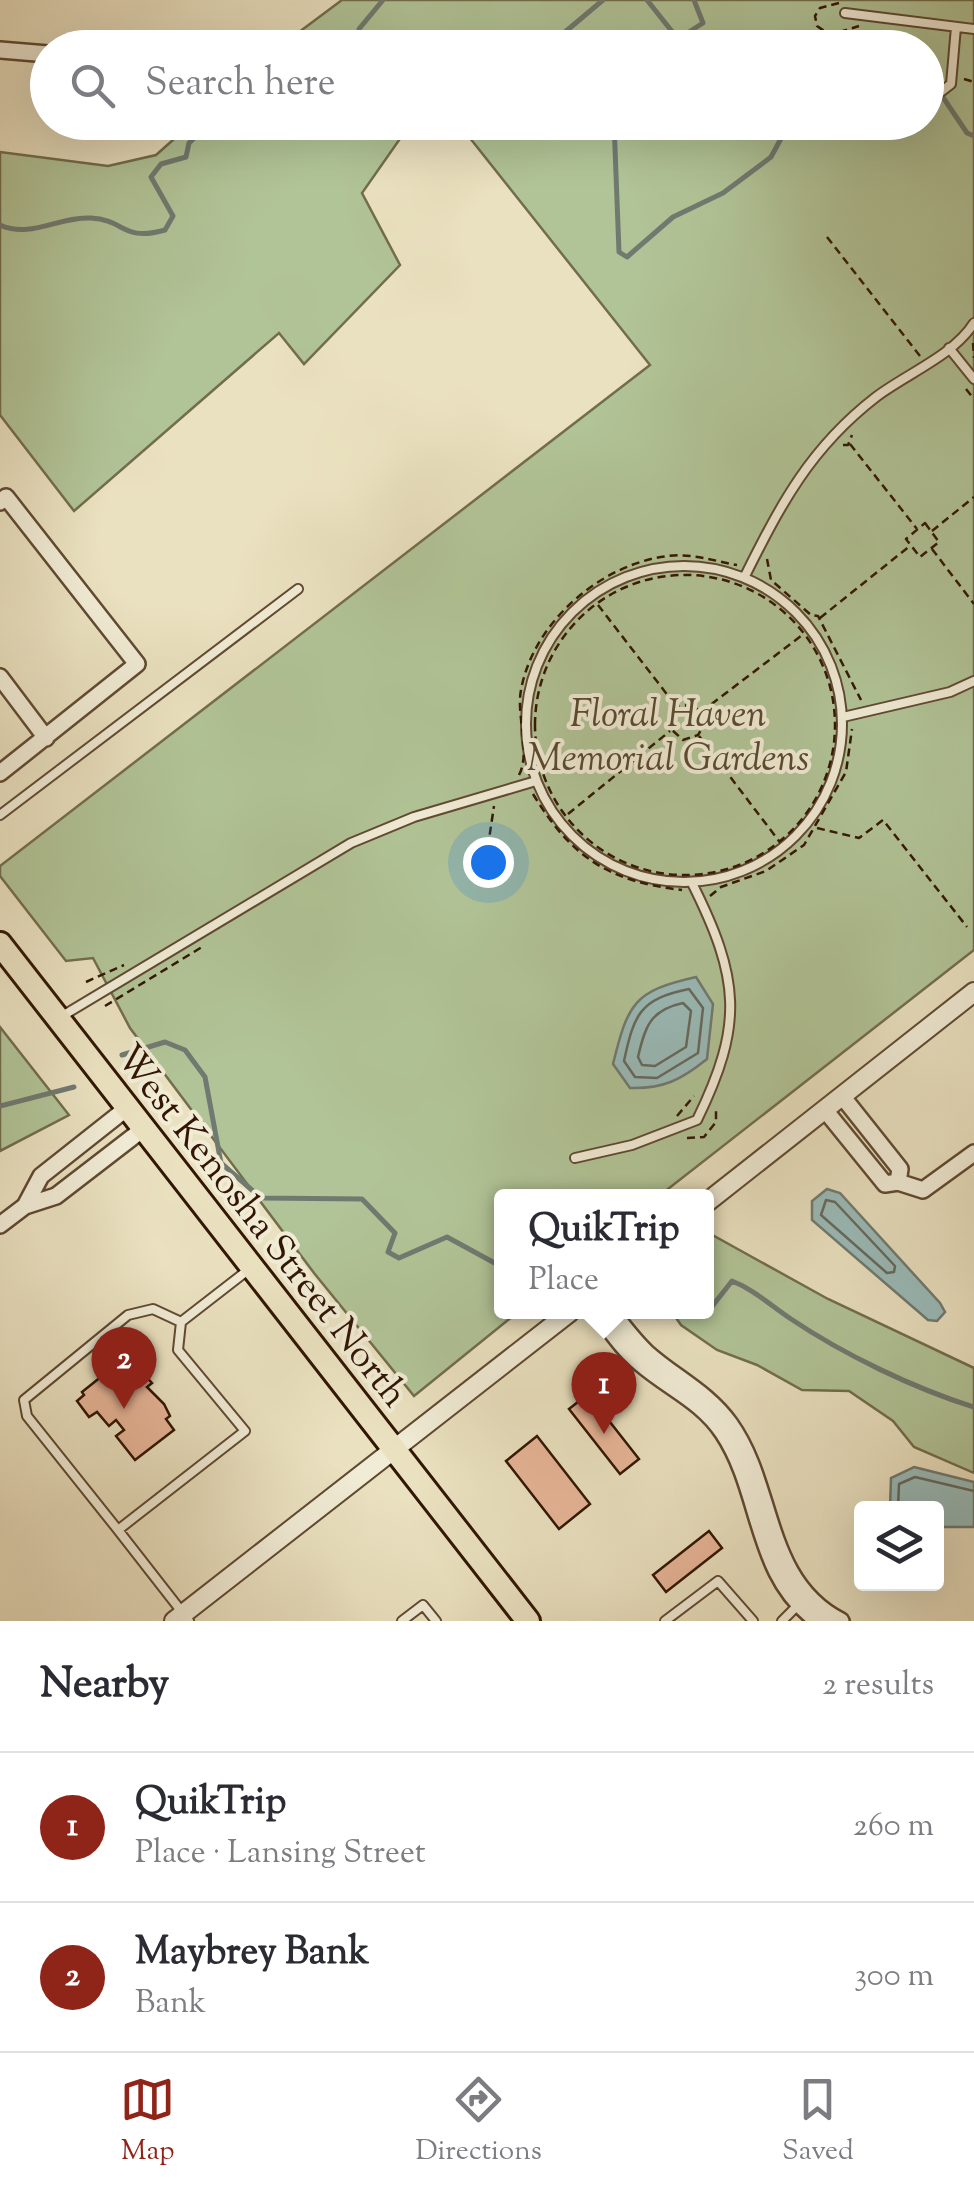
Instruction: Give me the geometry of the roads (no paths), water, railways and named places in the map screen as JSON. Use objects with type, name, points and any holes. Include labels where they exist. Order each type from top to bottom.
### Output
[{"type":"main road","name":"West Kenosha Street North","points":[[0,944],[528,1621]]},
{"type":"street","points":[[0,50],[30,52]]},
{"type":"street","points":[[0,502],[6,497],[137,664],[0,773]]},
{"type":"street","points":[[0,677],[46,738]]},
{"type":"street","points":[[714,1198],[974,992]]},
{"type":"street","points":[[842,1096],[900,1169],[898,1182]]},
{"type":"street","points":[[25,1206],[41,1176],[127,1108]]},
{"type":"street","points":[[825,1110],[885,1184],[898,1182],[923,1190],[971,1162]]},
{"type":"street","points":[[0,1224],[25,1206],[56,1196],[144,1130]]},
{"type":"street","points":[[865,1159],[882,1145]]},
{"type":"street","points":[[182,1619],[561,1319]]},
{"type":"street","points":[[602,1319],[640,1364],[684,1394],[722,1431],[746,1481],[768,1556],[804,1599],[841,1621]]},
{"type":"street","points":[[618,1319],[648,1354],[692,1384],[730,1424],[758,1474],[778,1552],[818,1621]]},
{"type":"lane","points":[[846,14],[974,29]]},
{"type":"lane","points":[[944,89],[951,84],[956,27]]},
{"type":"lane","points":[[745,576],[792,483],[874,398],[950,348],[974,324]]},
{"type":"lane","points":[[950,348],[974,379]]},
{"type":"lane","points":[[660,566],[700,566],[745,576],[782,598],[815,634],[836,677],[844,717],[840,759],[829,792],[811,821],[787,846],[758,866],[689,887],[643,878],[598,857],[561,824],[533,785],[526,741],[527,701],[538,662],[558,627],[586,598],[621,578],[660,566]]},
{"type":"lane","points":[[0,815],[298,588]]},
{"type":"lane","points":[[844,717],[950,692],[974,680]]},
{"type":"lane","points":[[58,1018],[351,843],[414,817],[533,785]]},
{"type":"lane","points":[[575,1158],[632,1145],[697,1120],[721,1072],[733,1024],[728,974],[714,927],[689,887]]},
{"type":"lane","points":[[118,1530],[245,1431],[178,1350],[181,1322],[252,1267]]},
{"type":"lane","points":[[181,1322],[152,1309],[128,1315],[24,1400],[27,1416],[118,1530],[182,1619]]},
{"type":"lane","points":[[666,1621],[718,1581],[750,1617],[736,1621]]},
{"type":"lane","points":[[782,1621],[804,1599]]},
{"type":"lane","points":[[402,1621],[423,1605],[436,1621]]},
{"type":"water","points":[[696,977],[713,1004],[707,1059],[671,1082],[630,1088],[613,1064],[630,1013],[646,995]]},
{"type":"water","points":[[827,1189],[840,1193],[940,1303],[945,1312],[937,1321],[928,1320],[812,1220],[812,1201]]},
{"type":"water","points":[[914,1467],[974,1482],[974,1527],[944,1527],[944,1501],[890,1501],[891,1478]]},
{"type":"waterway","points":[[359,30],[383,0]]},
{"type":"waterway","points":[[567,30],[603,0]]},
{"type":"waterway","points":[[647,0],[671,30]]},
{"type":"waterway","points":[[692,30],[703,23],[694,0]]},
{"type":"waterway","points":[[944,99],[967,133],[974,136]]},
{"type":"waterway","points":[[0,225],[23,230],[91,218],[132,232],[165,230],[173,216],[151,177],[161,164],[186,157],[192,140]]},
{"type":"waterway","points":[[615,140],[619,252],[627,257],[673,217],[723,193],[771,157],[780,140]]},
{"type":"waterway","points":[[122,1055],[165,1042],[185,1050],[205,1077],[221,1163],[261,1198],[362,1199],[395,1233],[388,1252],[399,1258],[447,1237],[494,1263]]},
{"type":"waterway","points":[[0,1106],[74,1087]]},
{"type":"waterway","points":[[714,1304],[732,1281],[856,1357],[928,1391],[974,1407]]},
{"type":"place","name":"Maybrey Bank","points":[[124,1409]]},
{"type":"place","name":"QuikTrip","points":[[604,1434]]},
{"type":"park label","name":"Floral Haven Memorial Gardens","points":[[668,734]]}]
